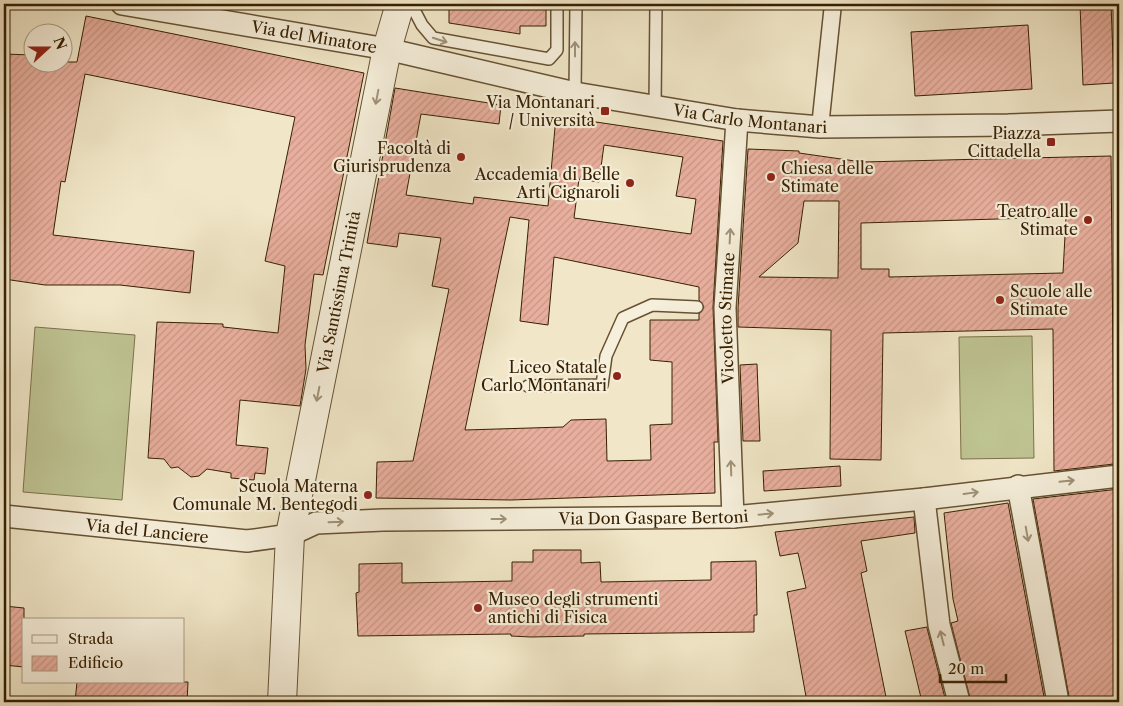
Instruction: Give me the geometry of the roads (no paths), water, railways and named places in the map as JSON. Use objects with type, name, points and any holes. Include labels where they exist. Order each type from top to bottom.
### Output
[{"type":"street","name":"Via del Minatore","points":[[122,4],[387,49]]},
{"type":"street","name":"Via Santissima Trinità","points":[[282,702],[290,535],[387,49],[400,4]]},
{"type":"street","points":[[820,127],[833,4]]},
{"type":"street","name":"Via Carlo Montanari","points":[[387,49],[575,93],[737,120],[820,127],[1008,125],[1119,121]]},
{"type":"street","name":"Vicoletto Stimate","points":[[733,517],[719,308],[737,120]]},
{"type":"street","points":[[1119,121],[1119,135]]},
{"type":"street","name":"Via Don Gaspare Bertoni","points":[[290,535],[316,523],[733,517],[924,499],[1018,486],[1119,476]]},
{"type":"street","points":[[1018,486],[1058,702]]},
{"type":"street","points":[[924,499],[939,625],[959,702]]},
{"type":"street","name":"Via del Lanciere","points":[[4,516],[247,541],[290,535]]},
{"type":"lane","points":[[411,4],[422,25],[433,38],[549,59],[557,50],[557,4]]},
{"type":"lane","points":[[575,93],[576,4]]},
{"type":"lane","points":[[656,4],[656,107]]},
{"type":"lane","points":[[528,386],[602,384],[606,356],[623,318],[652,305],[697,307]]},
{"type":"place","name":"Via Montanari / Università","points":[[605,111]]},
{"type":"place","name":"Piazza Cittadella","points":[[1051,142]]},
{"type":"place","name":"Facoltà di Giurisprudenza","points":[[461,157]]},
{"type":"place","name":"Chiesa delle Stimate","points":[[771,177]]},
{"type":"place","name":"Accademia di Belle Arti Cignaroli","points":[[630,183]]},
{"type":"place","name":"Teatro alle Stimate","points":[[1088,220]]},
{"type":"place","name":"Scuole alle Stimate","points":[[1000,300]]},
{"type":"place","name":"Liceo Statale Carlo Montanari","points":[[617,376]]},
{"type":"place","name":"Scuola Materna Comunale M. Bentegodi","points":[[368,495]]},
{"type":"place","name":"Museo degli strumenti antichi di Fisica","points":[[478,608]]}]
